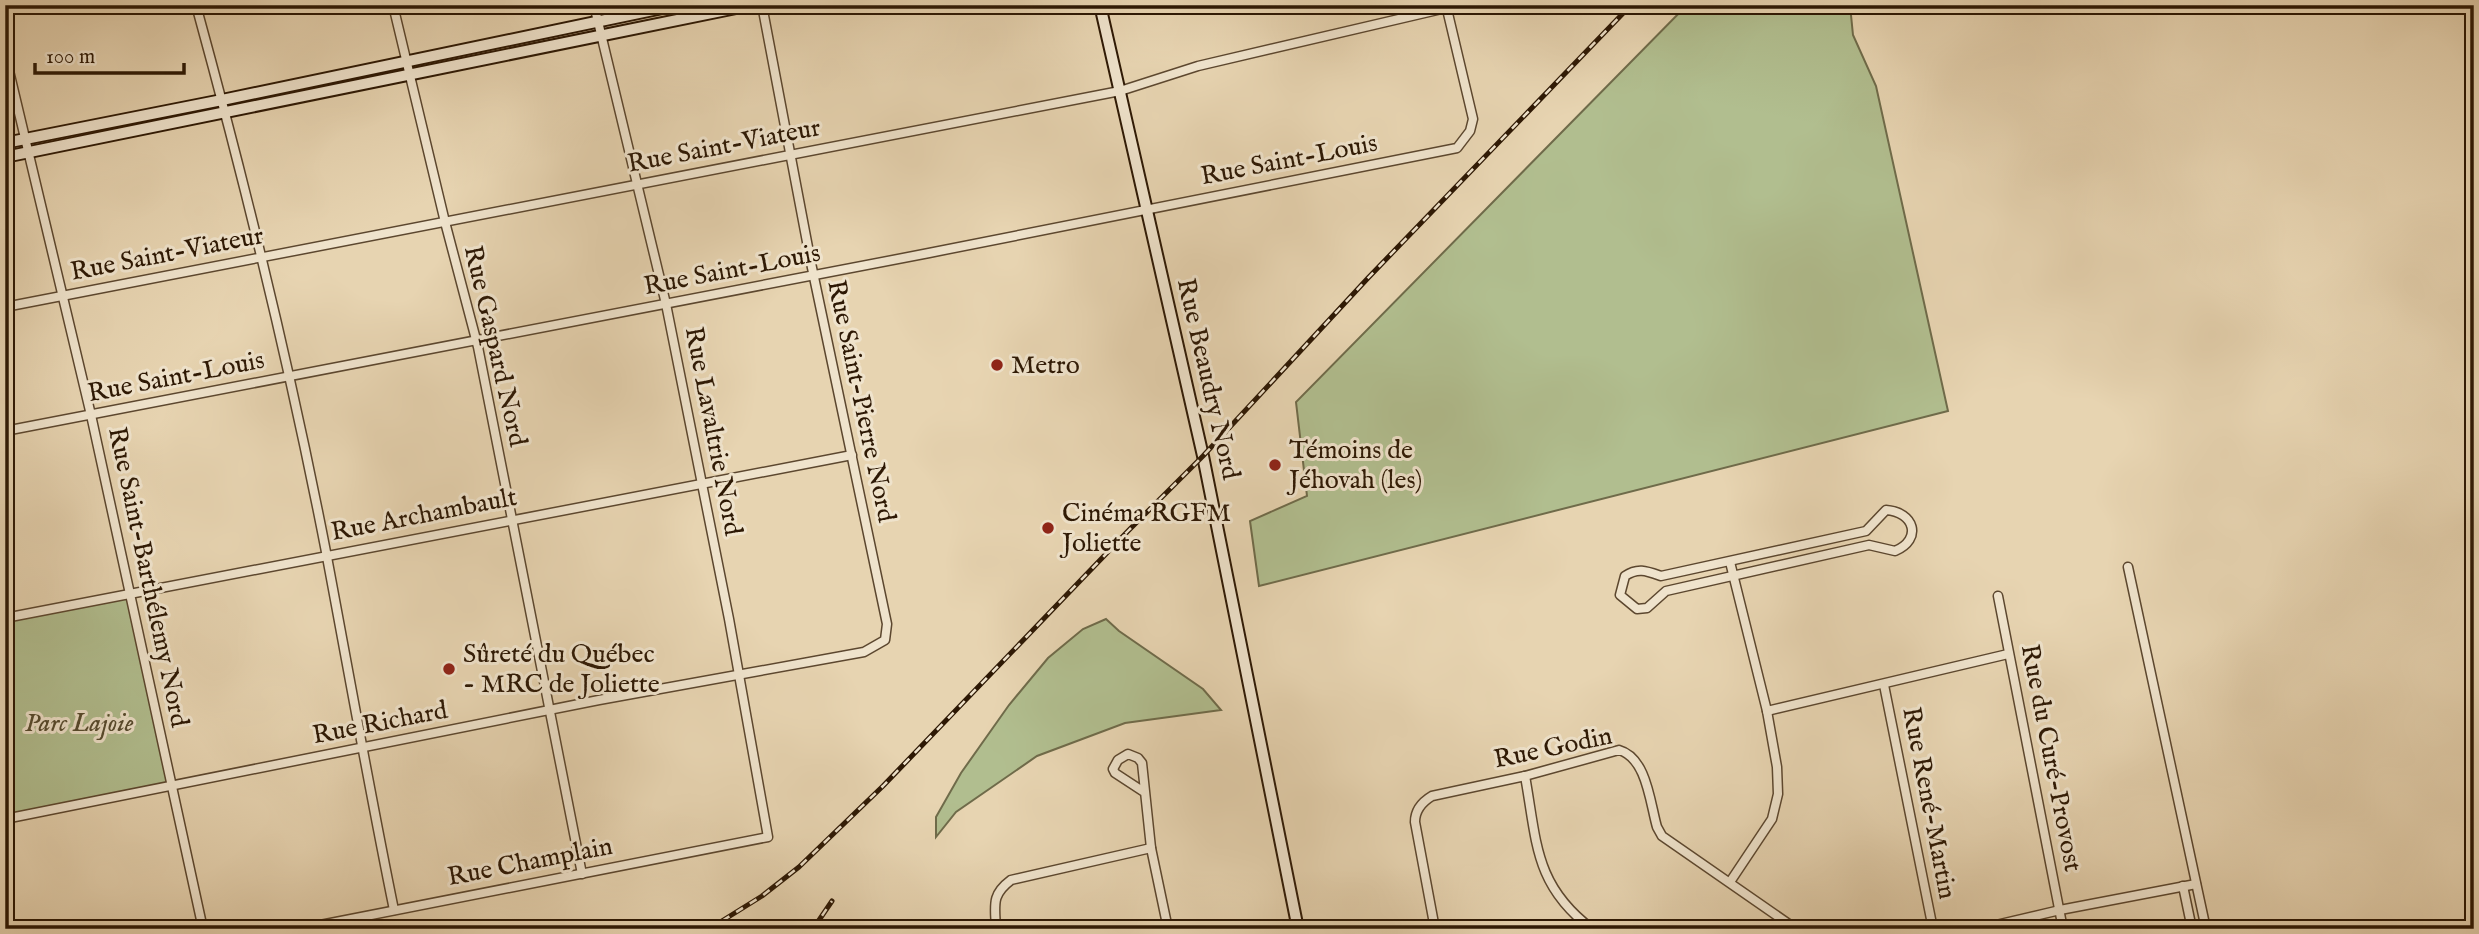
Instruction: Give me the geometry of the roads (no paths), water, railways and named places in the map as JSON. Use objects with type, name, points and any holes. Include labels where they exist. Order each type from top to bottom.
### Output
[{"type":"main road","points":[[5,143],[677,5]]},
{"type":"main road","points":[[5,158],[751,5]]},
{"type":"main road","name":"Rue Beaudry Nord","points":[[1100,5],[1203,456],[1298,929]]},
{"type":"street","points":[[196,5],[262,257],[327,555],[361,749],[394,910]]},
{"type":"street","name":"Rue Gaspard Nord","points":[[393,5],[444,222],[476,341],[582,874]]},
{"type":"street","name":"Rue Lavaltrie Nord","points":[[594,5],[666,304],[739,673],[768,837]]},
{"type":"street","name":"Rue Saint-Pierre Nord","points":[[762,5],[814,275],[887,624],[885,640]]},
{"type":"street","name":"Rue Saint-Viateur","points":[[5,307],[1120,91],[1198,66],[1446,7]]},
{"type":"street","name":"Rue Saint-Louis","points":[[5,431],[1457,148],[1464,141],[1473,119],[1446,7]]},
{"type":"street","name":"Rue Saint-Barthélemy Nord","points":[[5,54],[91,415],[204,929]]},
{"type":"street","name":"Rue Archambault","points":[[5,618],[852,455]]},
{"type":"street","points":[[1886,510],[1901,514],[1912,527],[1912,536],[1907,545],[1895,551],[1869,545],[1666,591],[1647,608],[1637,609],[1620,595],[1625,576],[1633,570],[1641,569],[1661,576],[1730,562],[1866,531],[1886,510]]},
{"type":"street","points":[[1730,562],[1777,767],[1777,800],[1772,819],[1730,883]]},
{"type":"street","points":[[2129,567],[2206,929]]},
{"type":"street","name":"Rue du Curé-Provost","points":[[1998,596],[2063,929]]},
{"type":"street","name":"Rue Richard","points":[[5,819],[739,673],[864,652],[885,640]]},
{"type":"street","points":[[1766,711],[2008,654]]},
{"type":"street","name":"Rue René-Martin","points":[[1884,685],[1933,929]]},
{"type":"street","name":"Rue Godin","points":[[1435,929],[1415,822],[1423,801],[1432,796],[1525,776],[1619,750],[1628,752],[1637,761],[1659,832],[1666,840],[1730,883],[1785,926],[1796,929]]},
{"type":"street","points":[[1144,792],[1115,774],[1113,769],[1118,760],[1128,754],[1142,763],[1151,848],[1168,929]]},
{"type":"street","points":[[1525,776],[1546,876],[1562,903],[1592,929]]},
{"type":"street","name":"Rue Champlain","points":[[300,929],[768,837]]},
{"type":"street","points":[[996,929],[997,892],[1011,880],[1151,848]]},
{"type":"street","points":[[1979,929],[2060,910],[2196,884]]},
{"type":"street","points":[[2183,886],[2192,929]]},
{"type":"railway","points":[[709,929],[762,896],[799,867],[883,786],[1203,456],[1368,278],[1631,5]]},
{"type":"railway","points":[[813,929],[832,901]]},
{"type":"place","name":"Metro","points":[[997,365]]},
{"type":"place","name":"Témoins de Jéhovah (les)","points":[[1275,465]]},
{"type":"place","name":"Cinéma RGFM Joliette","points":[[1048,528]]},
{"type":"place","name":"Sûreté du Québec - MRC de Joliette","points":[[449,669]]},
{"type":"park label","name":"Parc Lajoie","points":[[79,723]]}]
